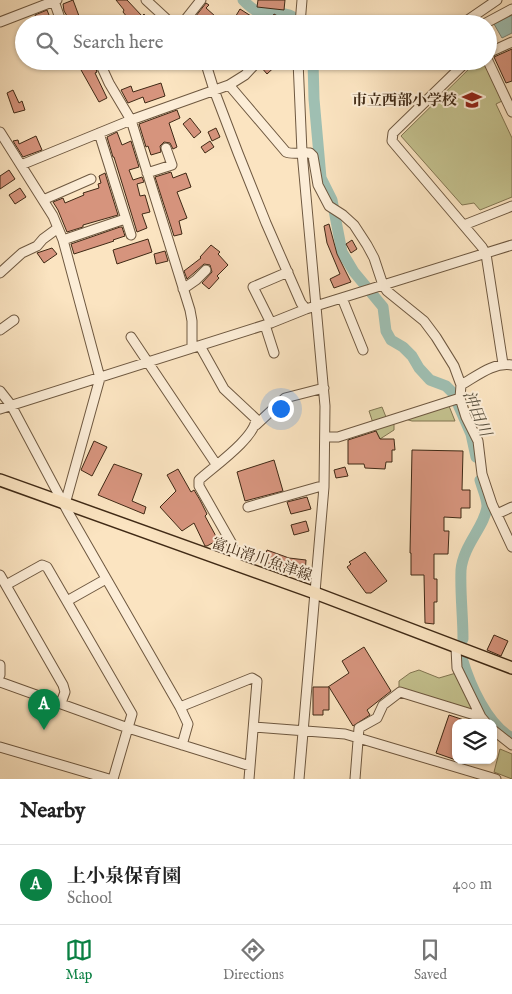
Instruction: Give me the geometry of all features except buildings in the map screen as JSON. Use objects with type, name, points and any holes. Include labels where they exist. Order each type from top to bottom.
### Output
[{"type":"main road","name":"富山滑川魚津線","points":[[0,480],[315,593],[512,668]]},
{"type":"street","points":[[146,0],[162,15]]},
{"type":"street","points":[[189,15],[201,0]]},
{"type":"street","points":[[301,15],[302,0]]},
{"type":"street","points":[[475,15],[497,0]]},
{"type":"street","points":[[18,15],[55,1],[59,15]]},
{"type":"street","points":[[497,17],[512,9]]},
{"type":"street","points":[[0,22],[15,16]]},
{"type":"street","points":[[497,47],[512,42]]},
{"type":"street","points":[[104,70],[131,120],[183,289],[192,321],[196,347],[224,388],[256,419],[256,425]]},
{"type":"street","points":[[208,70],[263,215],[301,302],[306,309]]},
{"type":"street","points":[[21,165],[131,120],[229,84],[245,75],[250,70]]},
{"type":"street","points":[[298,70],[302,152],[324,388],[325,437],[324,488],[299,779]]},
{"type":"street","points":[[458,70],[393,133],[392,141],[464,225],[486,254],[508,364],[494,366],[461,385]]},
{"type":"street","points":[[492,70],[512,112]]},
{"type":"street","points":[[229,84],[286,152],[291,154],[310,153],[313,156],[318,185],[329,206],[354,225],[374,258],[382,285],[424,321],[454,366],[461,385],[460,398],[466,417],[478,441],[482,474],[492,504],[512,547]]},
{"type":"street","points":[[0,132],[53,216],[58,228],[100,378],[65,504]]},
{"type":"street","points":[[99,133],[131,235]]},
{"type":"street","points":[[147,173],[172,164],[166,148]]},
{"type":"street","points":[[43,200],[91,179]]},
{"type":"street","points":[[464,225],[512,206]]},
{"type":"street","points":[[62,240],[125,219]]},
{"type":"street","points":[[0,273],[22,253],[37,246],[58,228]]},
{"type":"street","points":[[0,409],[268,324],[306,309],[512,245]]},
{"type":"street","points":[[183,289],[206,270]]},
{"type":"street","points":[[274,353],[268,324],[253,287],[288,272]]},
{"type":"street","points":[[342,298],[363,350]]},
{"type":"street","points":[[0,330],[14,320]]},
{"type":"street","points":[[130,337],[216,464]]},
{"type":"street","points":[[237,566],[232,544],[199,486],[199,480],[216,464],[239,447],[256,425],[285,398],[324,388]]},
{"type":"street","points":[[0,391],[12,405],[106,579],[180,707],[188,724],[182,745]]},
{"type":"street","points":[[325,437],[338,437],[460,398]]},
{"type":"street","points":[[248,507],[318,487],[324,488]]},
{"type":"street","points":[[497,514],[512,507]]},
{"type":"street","points":[[6,585],[42,565],[48,567],[132,714],[113,779]]},
{"type":"street","points":[[0,575],[63,685],[65,692],[61,703]]},
{"type":"street","points":[[67,602],[106,579]]},
{"type":"street","points":[[456,648],[457,668],[483,719]]},
{"type":"street","points":[[0,665],[0,675]]},
{"type":"street","points":[[180,707],[252,678],[257,681],[249,779]]},
{"type":"street","points":[[0,682],[128,728],[250,766]]},
{"type":"street","points":[[355,779],[359,728],[377,718],[383,705],[400,692],[481,719]]},
{"type":"street","points":[[254,727],[345,734],[496,779]]},
{"type":"street","points":[[497,733],[512,746]]},
{"type":"street","points":[[0,747],[109,779]]},
{"type":"shaded area","points":[[512,15],[512,33],[502,38],[497,29],[497,22]]},
{"type":"shaded area","name":"市立西部小学校","points":[[468,70],[487,70],[502,101],[496,104],[512,138],[512,197],[480,210],[474,203],[462,205],[401,136]]},
{"type":"shaded area","points":[[449,406],[455,421],[412,421],[405,419]]},
{"type":"shaded area","points":[[382,407],[386,417],[394,423],[394,430],[380,439],[369,411]]},
{"type":"shaded area","points":[[419,670],[439,678],[456,673],[475,710],[472,712],[399,688],[399,681],[410,673]]},
{"type":"shaded area","points":[[500,749],[512,754],[512,779],[494,772]]},
{"type":"waterway","name":"沖田川","points":[[243,0],[250,7],[262,13],[289,15]]},
{"type":"waterway","name":"沖田川","points":[[313,70],[321,178],[332,200],[342,252],[354,272],[383,307],[386,331],[391,340],[403,347],[412,356],[419,368],[430,380],[446,386],[453,393],[471,434],[476,457]]},
{"type":"waterway","name":"沖田川","points":[[463,639],[461,570],[466,552],[483,520],[487,506],[480,480]]},
{"type":"waterway","name":"沖田川","points":[[462,658],[470,680],[487,714],[503,732],[512,738]]},
{"type":"place","name":"市立西部小学校","points":[[472,100]]},
{"type":"place","name":"上小泉保育園","points":[[44,730]]}]
